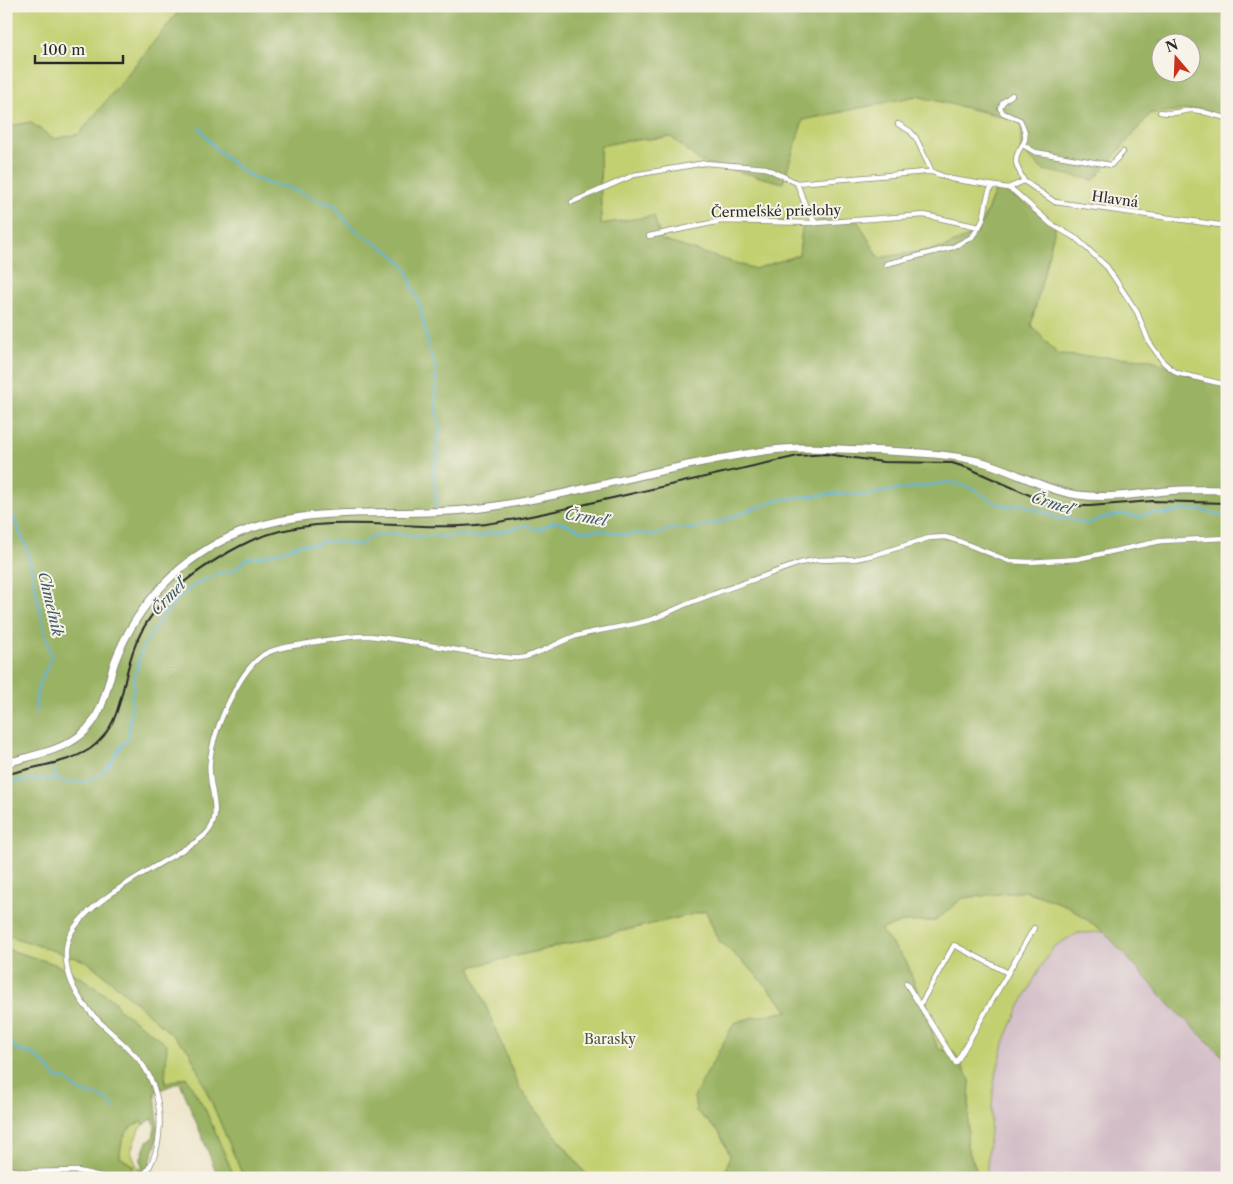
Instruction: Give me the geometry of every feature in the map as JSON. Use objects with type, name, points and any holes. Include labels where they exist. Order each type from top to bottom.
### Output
[{"type":"main road","points":[[6,763],[59,747],[83,733],[98,714],[123,644],[142,612],[159,589],[183,567],[209,548],[243,531],[270,522],[309,516],[432,513],[520,502],[739,455],[800,448],[927,453],[955,456],[994,465],[1062,492],[1087,496],[1227,490]]},
{"type":"street","points":[[1008,188],[1024,181],[1016,164],[1017,156],[1027,132],[1020,120],[1002,114],[1000,108],[1003,102],[1012,95]]},
{"type":"street","points":[[1160,112],[1180,113],[1194,109],[1227,118]]},
{"type":"street","points":[[898,124],[910,131],[916,138],[932,172]]},
{"type":"street","points":[[1023,145],[1035,152],[1111,166],[1123,152]]},
{"type":"street","points":[[572,202],[634,175],[705,163],[766,168],[797,183],[932,172],[951,178],[1008,188],[1014,191],[1051,224],[1077,239],[1107,267],[1137,312],[1150,342],[1164,363],[1177,373],[1227,386]]},
{"type":"street","name":"Hlavná","points":[[1024,181],[1055,202],[1227,226]]},
{"type":"street","points":[[797,183],[808,213],[816,224]]},
{"type":"street","points":[[886,264],[953,247],[972,237],[983,221],[986,195],[992,186]]},
{"type":"street","name":"Čermeľské prielohy","points":[[649,236],[721,221],[816,224],[924,215],[979,227]]},
{"type":"street","points":[[141,1178],[157,1148],[159,1136],[159,1115],[155,1092],[146,1070],[136,1057],[99,1022],[77,995],[70,978],[66,950],[70,936],[97,904],[194,844],[210,830],[215,816],[215,802],[209,776],[214,736],[247,671],[265,654],[273,650],[366,636],[519,658],[581,635],[653,618],[800,563],[816,560],[855,559],[929,538],[945,537],[959,540],[1009,561],[1029,562],[1078,559],[1161,541],[1227,538]]},
{"type":"street","points":[[906,983],[956,1063],[1034,928]]},
{"type":"street","points":[[920,1005],[954,945],[1008,973]]},
{"type":"street","points":[[6,1169],[25,1172],[78,1171],[109,1178]]},
{"type":"shaded area","points":[[1104,932],[1172,1007],[1227,1060],[1227,1178],[986,1178],[994,1082],[1005,1040],[1016,1014],[1054,945],[1078,933]]},
{"type":"green space","points":[[6,6],[183,6],[79,135],[54,139],[30,122],[6,127]]},
{"type":"green space","points":[[183,6],[1227,6],[1227,121],[1200,109],[1151,113],[1094,180],[1043,170],[1021,150],[1021,120],[916,96],[803,120],[783,183],[701,162],[671,137],[625,141],[600,146],[601,224],[654,216],[661,240],[755,269],[799,255],[802,229],[819,220],[857,220],[879,258],[943,248],[978,232],[997,187],[1056,224],[1031,325],[1058,355],[1149,359],[1204,380],[1227,385],[1227,1060],[1172,1007],[1104,932],[1068,906],[1026,891],[963,898],[935,921],[903,922],[880,930],[907,963],[938,1049],[953,1051],[970,1080],[967,1146],[979,1178],[724,1178],[730,1155],[719,1132],[696,1111],[694,1097],[734,1023],[789,1011],[749,967],[718,940],[706,911],[470,967],[519,1088],[589,1178],[244,1178],[189,1050],[88,962],[6,935],[6,127],[30,122],[54,139],[79,134]]},
{"type":"green space","points":[[916,96],[1021,121],[1094,180],[1151,113],[1200,109],[1227,121],[1227,385],[1204,380],[1149,359],[1058,355],[1031,325],[1056,224],[997,187],[978,232],[943,248],[879,258],[857,220],[802,229],[799,255],[755,269],[661,240],[654,216],[601,224],[600,145],[671,137],[701,162],[803,120]]},
{"type":"green space","points":[[1026,891],[1068,906],[1104,932],[1078,933],[1054,946],[1016,1014],[1005,1040],[994,1082],[986,1178],[979,1178],[967,1146],[970,1080],[938,1049],[907,963],[880,930],[903,922],[935,921],[963,898]]},
{"type":"green space","name":"Barasky","points":[[706,911],[718,940],[749,967],[789,1012],[751,1019],[696,1111],[719,1132],[730,1155],[724,1178],[589,1178],[519,1088],[470,967]]},
{"type":"green space","points":[[6,935],[88,962],[189,1050],[244,1178],[235,1178],[205,1109],[186,1077],[165,1085],[166,1044],[120,1010],[112,1000],[83,979],[55,964],[6,949]]},
{"type":"green space","points":[[6,949],[55,964],[83,979],[113,1000],[120,1010],[167,1044],[165,1084],[186,1077],[205,1109],[235,1178],[208,1178],[217,1174],[180,1082],[155,1092],[159,1136],[148,1168],[162,1178],[109,1178],[78,1171],[6,1169]],"holes":[[[153,1118],[155,1127],[153,1138],[147,1141],[140,1161],[142,1166],[133,1176],[131,1172],[134,1167],[120,1157],[121,1145],[125,1135],[131,1127],[142,1121],[144,1125]]]},
{"type":"green space","points":[[142,1121],[144,1125],[139,1129],[131,1151],[139,1171],[133,1176],[131,1172],[134,1166],[120,1157],[121,1145],[127,1131]]},
{"type":"waterway","points":[[200,127],[217,150],[243,171],[263,182],[289,188],[335,205],[350,225],[397,258],[407,270],[420,305],[430,353],[436,368],[436,408],[440,428],[436,445],[438,454],[433,472],[436,495],[435,510]]},
{"type":"waterway","name":"Črmeľ","points":[[6,783],[40,779],[59,780],[68,783],[82,782],[102,773],[128,738],[131,696],[135,687],[133,681],[143,646],[178,598],[198,583],[220,573],[233,571],[248,558],[264,556],[300,544],[318,544],[321,541],[331,542],[334,540],[358,545],[372,537],[392,533],[417,537],[433,535],[445,538],[455,535],[480,537],[490,532],[494,533],[527,525],[538,530],[553,522],[563,523],[583,531],[603,530],[625,535],[640,533],[652,535],[660,534],[667,530],[690,529],[720,522],[776,500],[839,493],[864,495],[950,482],[975,489],[998,504],[1010,507],[1019,504],[1047,513],[1058,519],[1068,519],[1087,524],[1101,518],[1124,514],[1140,517],[1149,513],[1166,514],[1183,510],[1201,510],[1216,514],[1227,514]]},
{"type":"waterway","name":"Chmeľník","points":[[6,501],[27,549],[51,654],[36,696],[36,714]]},
{"type":"waterway","name":"Chmeľník","points":[[51,768],[59,780]]},
{"type":"waterway","points":[[6,1035],[17,1050],[33,1054],[46,1065],[55,1077],[65,1079],[81,1092],[105,1098],[115,1109]]},
{"type":"railway","points":[[6,775],[71,758],[90,749],[110,727],[116,715],[135,646],[143,629],[165,600],[178,587],[208,564],[240,546],[269,534],[299,527],[330,524],[424,526],[486,524],[547,513],[798,456],[826,454],[883,462],[952,463],[968,468],[1043,501],[1064,506],[1152,501],[1227,503]]}]
